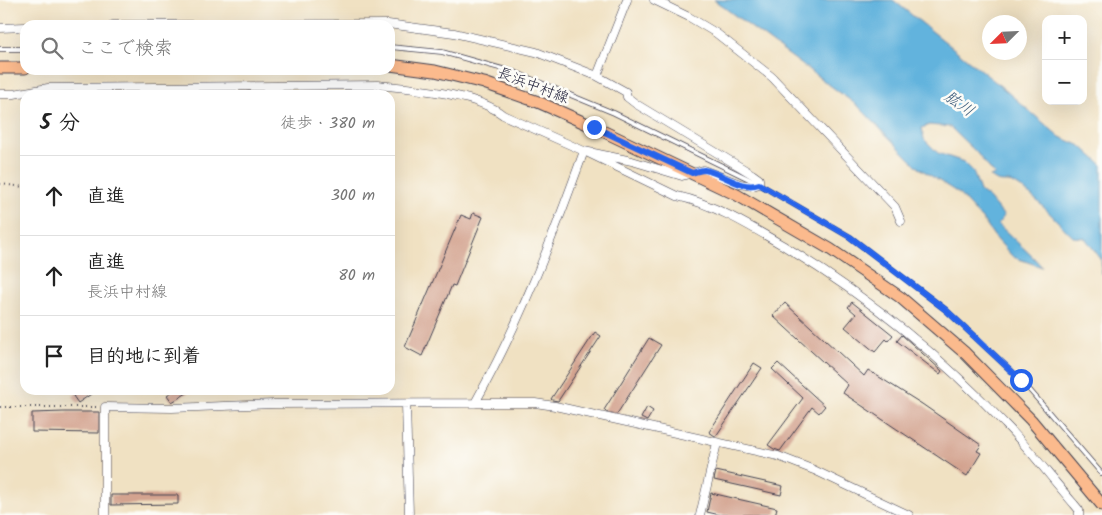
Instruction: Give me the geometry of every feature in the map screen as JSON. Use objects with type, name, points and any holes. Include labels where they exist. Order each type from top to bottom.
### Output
[{"type":"main road","name":"長浜中村線","points":[[395,66],[435,71],[484,83],[538,102],[737,195],[830,249],[900,297],[965,353],[1031,420],[1102,505]]},
{"type":"main road","points":[[0,68],[20,68]]},
{"type":"street","points":[[597,76],[627,0]]},
{"type":"street","points":[[654,0],[716,33],[772,77],[895,207],[901,221]]},
{"type":"street","points":[[395,25],[454,33],[536,52],[597,76],[626,92],[627,97],[636,104],[752,174],[759,180],[759,184],[753,186],[740,184],[703,170],[682,176],[632,161],[584,151]]},
{"type":"street","points":[[0,28],[20,27]]},
{"type":"street","points":[[37,90],[48,88],[378,85],[432,91],[482,103],[503,115],[584,151],[677,196],[693,199],[721,212],[767,236],[866,300],[901,326],[948,367],[1006,424],[1079,510],[1079,515]]},
{"type":"street","points":[[0,94],[20,93]]},
{"type":"street","points":[[475,403],[502,354],[536,276],[560,219],[584,151]]},
{"type":"street","points":[[105,515],[105,406],[172,408],[274,404],[475,403],[555,406],[787,459],[909,515]]},
{"type":"street","points":[[406,404],[409,515]]},
{"type":"street","points":[[700,515],[717,443]]},
{"type":"lane","points":[[395,47],[442,52],[517,73],[614,113],[759,184],[850,237],[946,310],[1021,380],[1102,474]]},
{"type":"lane","points":[[0,49],[20,48]]},
{"type":"path","points":[[0,184],[20,186]]},
{"type":"path","points":[[0,407],[105,406]]},
{"type":"water","name":"肱川","points":[[714,0],[893,0],[998,84],[1060,137],[1081,146],[1102,165],[1102,274],[1101,259],[1085,238],[1073,237],[1023,189],[1015,184],[997,181],[990,176],[995,175],[976,152],[950,127],[929,125],[922,128],[924,139],[938,153],[964,162],[973,171],[980,191],[989,198],[1004,216],[998,224],[1042,267],[1013,257],[958,193],[919,168],[858,106]]},
{"type":"building","points":[[473,213],[483,217],[455,286],[452,285],[422,356],[405,347],[461,215],[471,219]]},
{"type":"building","points":[[852,302],[893,335],[888,341],[886,339],[875,352],[845,327],[856,314],[848,307]]},
{"type":"building","points":[[785,303],[864,376],[868,370],[922,404],[981,445],[977,451],[981,453],[967,476],[843,393],[848,385],[773,316]]},
{"type":"building","points":[[595,332],[601,336],[558,401],[552,400],[551,399]]},
{"type":"building","points":[[902,335],[942,371],[940,374],[897,341]]},
{"type":"building","points":[[649,338],[661,345],[617,414],[606,412],[604,410]]},
{"type":"building","points":[[754,363],[762,368],[715,436],[709,432]]},
{"type":"building","points":[[778,363],[825,406],[819,413],[812,407],[780,451],[768,445],[803,398],[772,369]]},
{"type":"building","points":[[74,395],[90,395],[78,403],[73,396]]},
{"type":"building","points":[[167,395],[184,395],[172,402]]},
{"type":"building","points":[[647,407],[653,411],[647,421],[641,418]]},
{"type":"building","points":[[99,412],[99,433],[32,432],[32,413]]},
{"type":"building","points":[[716,471],[783,486],[781,495],[714,480]]},
{"type":"building","points":[[711,493],[777,508],[775,515],[720,515],[707,512]]},
{"type":"building","points":[[111,495],[178,495],[178,504],[111,505]]},
{"type":"route","points":[[594,127],[692,173],[703,170],[740,184],[753,186],[759,184],[850,237],[946,310],[1021,380]]}]
